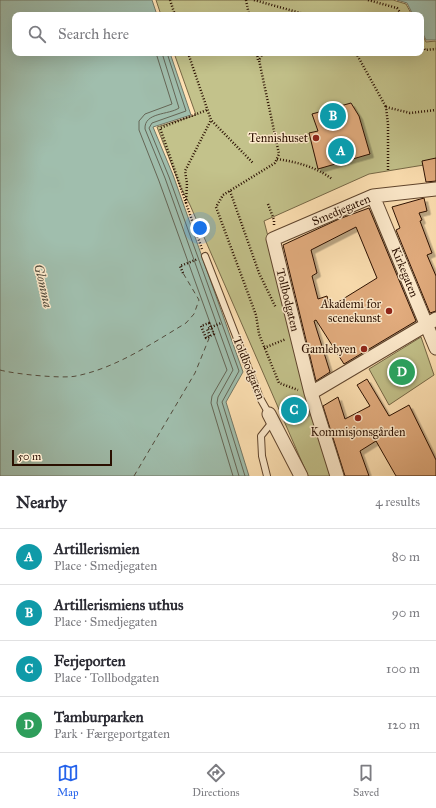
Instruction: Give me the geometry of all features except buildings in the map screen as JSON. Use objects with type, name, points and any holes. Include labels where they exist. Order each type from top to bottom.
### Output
[{"type":"street","name":"Smedjegaten","points":[[273,239],[373,196],[436,189]]},
{"type":"street","name":"Kirkegaten","points":[[373,196],[431,322],[436,348]]},
{"type":"street","name":"Tollbodgaten","points":[[273,239],[310,389],[337,476]]},
{"type":"street","points":[[310,389],[431,322]]},
{"type":"street","name":"Toldbodgaten","points":[[271,417],[301,476]]},
{"type":"lane","name":"Toldbodgaten","points":[[205,256],[260,398],[271,417]]},
{"type":"lane","points":[[267,476],[262,456],[261,436],[271,417]]},
{"type":"path","points":[[170,0],[174,12]]},
{"type":"path","points":[[246,0],[248,12]]},
{"type":"path","points":[[254,0],[296,12]]},
{"type":"path","points":[[368,0],[397,8],[400,12]]},
{"type":"path","points":[[424,48],[425,50],[436,49]]},
{"type":"path","points":[[189,56],[211,120],[253,163]]},
{"type":"path","points":[[257,56],[279,154],[275,163],[220,198],[216,207],[256,315],[259,334],[264,348],[279,383],[296,390],[310,389]]},
{"type":"path","points":[[258,60],[261,56]]},
{"type":"path","points":[[358,56],[386,107],[388,124],[388,170]]},
{"type":"path","points":[[386,107],[410,113],[436,110]]},
{"type":"path","points":[[183,273],[180,266],[205,256],[160,128],[207,110]]},
{"type":"path","points":[[186,204],[187,183],[185,171],[211,120]]},
{"type":"path","points":[[277,159],[297,162],[323,172],[332,179]]},
{"type":"path","points":[[230,191],[259,273],[280,315]]},
{"type":"path","points":[[268,204],[274,220],[273,239]]},
{"type":"path","points":[[209,322],[211,327],[214,334],[206,338],[201,326],[209,322]]},
{"type":"path","points":[[264,348],[296,334]]},
{"type":"shaded area","points":[[156,0],[393,0],[406,4],[410,12],[160,12]]},
{"type":"shaded area","points":[[424,38],[426,42],[436,41],[436,163],[369,174],[264,221],[330,476],[308,476],[190,205],[180,186],[157,127],[196,115],[175,56],[424,56]]},
{"type":"shaded area","points":[[421,337],[434,375],[389,405],[369,369]]},
{"type":"water","name":"Glomma","points":[[0,0],[152,0],[156,12],[12,12],[12,56],[171,56],[191,115],[153,127],[173,175],[243,372],[226,402],[249,476],[0,476]]},
{"type":"water","points":[[397,0],[436,0],[436,40],[426,40],[424,36],[424,12],[412,12],[407,3]]},
{"type":"ferry route","points":[[0,370],[38,376],[70,377],[105,367],[133,354],[186,323],[194,314],[199,300],[183,273]]},
{"type":"ferry route","points":[[134,476],[195,373],[210,336]]},
{"type":"place","name":"Artillerismiens uthus","points":[[333,116]]},
{"type":"place","name":"Tennishuset","points":[[316,138]]},
{"type":"place","name":"Artillerismien","points":[[341,151]]},
{"type":"place","name":"Akademi for scenekunst","points":[[389,311]]},
{"type":"place","name":"Gamlebyen","points":[[364,349]]},
{"type":"place","name":"Tamburparken","points":[[402,372]]},
{"type":"place","name":"Ferjeporten","points":[[294,410]]},
{"type":"place","name":"Kommisjonsgården","points":[[358,418]]}]
